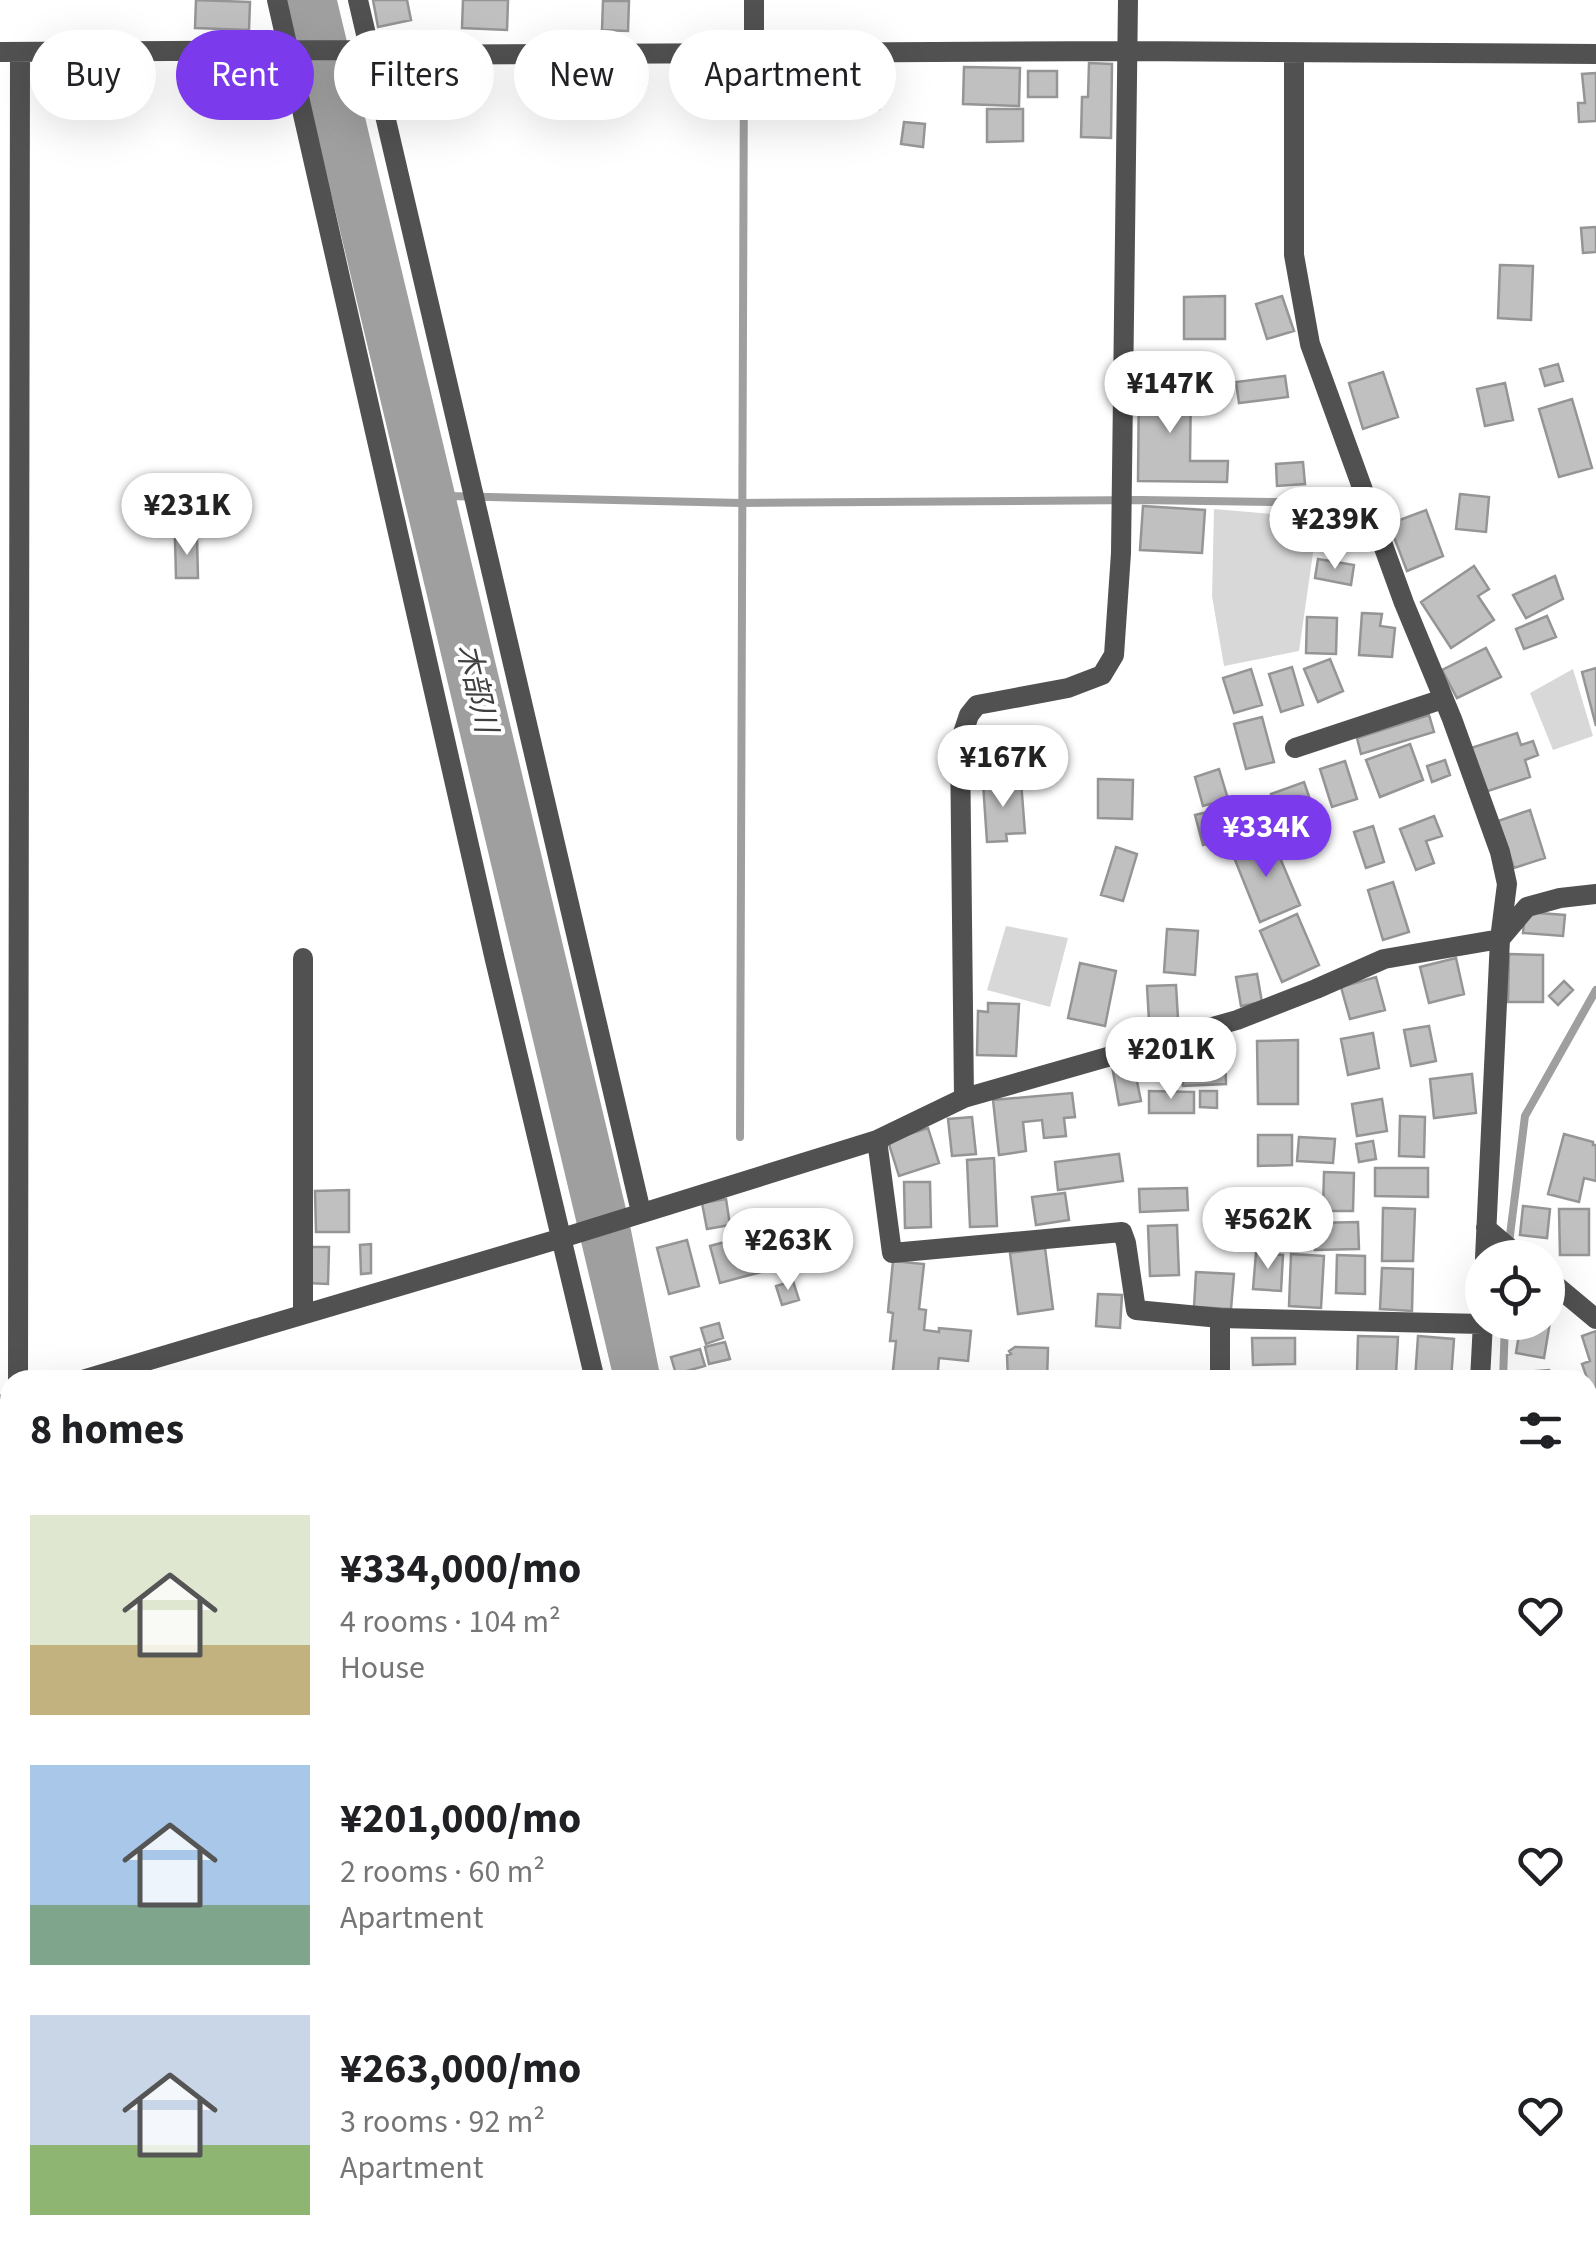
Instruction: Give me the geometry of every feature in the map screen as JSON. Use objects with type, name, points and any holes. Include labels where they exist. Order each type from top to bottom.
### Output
[{"type":"street","points":[[277,0],[284,30]]},
{"type":"street","points":[[358,0],[363,30]]},
{"type":"street","points":[[754,0],[754,30]]},
{"type":"street","points":[[964,1098],[960,742],[969,715],[978,704],[1068,688],[1102,675],[1114,655],[1121,500],[1128,0]]},
{"type":"street","points":[[18,1370],[10,52],[176,51]]},
{"type":"street","points":[[494,52],[669,52]]},
{"type":"street","points":[[896,52],[1596,54]]},
{"type":"street","points":[[1294,54],[1294,254],[1310,344],[1500,852],[1506,884],[1486,1240]]},
{"type":"street","points":[[304,120],[593,1370]]},
{"type":"street","points":[[382,120],[641,1212]]},
{"type":"street","points":[[1295,748],[1444,698]]},
{"type":"street","points":[[116,1370],[877,1140],[964,1098],[1238,1020],[1384,958],[1500,939],[1527,907],[1596,894]]},
{"type":"street","points":[[304,958],[304,1314]]},
{"type":"street","points":[[877,1140],[892,1253],[1122,1232],[1136,1310],[1220,1318],[1465,1323]]},
{"type":"street","points":[[1486,1228],[1500,1240]]},
{"type":"street","points":[[1565,1293],[1596,1319]]},
{"type":"street","points":[[1220,1318],[1220,1370]]},
{"type":"street","points":[[1481,1370],[1482,1340]]},
{"type":"shaded area","points":[[1214,509],[1318,518],[1299,651],[1224,666],[1212,596]]},
{"type":"shaded area","points":[[1573,669],[1593,736],[1553,750],[1530,693]]},
{"type":"shaded area","points":[[1006,926],[1068,938],[1050,1007],[987,990]]},
{"type":"water","name":"木部川","points":[[285,0],[337,0],[344,30],[334,30],[334,120],[366,120],[631,1230],[659,1370],[612,1370],[314,120],[314,30],[292,30]]},
{"type":"building","points":[[196,0],[250,2],[249,30],[195,28]]},
{"type":"building","points":[[373,0],[407,0],[411,20],[378,27]]},
{"type":"building","points":[[463,0],[508,0],[507,30],[462,28]]},
{"type":"building","points":[[603,1],[629,1],[628,30],[602,30]]},
{"type":"building","points":[[1089,63],[1112,64],[1111,138],[1081,137],[1082,97],[1088,97]]},
{"type":"building","points":[[964,67],[1020,68],[1019,106],[963,104]]},
{"type":"building","points":[[1028,71],[1057,71],[1057,97],[1028,97]]},
{"type":"building","points":[[1596,73],[1596,121],[1579,122],[1578,103],[1585,103],[1582,74]]},
{"type":"building","points":[[987,109],[1023,109],[1023,141],[987,142]]},
{"type":"building","points":[[904,122],[925,124],[923,147],[901,144]]},
{"type":"building","points":[[1596,227],[1596,252],[1583,253],[1581,228]]},
{"type":"building","points":[[1500,265],[1533,266],[1531,320],[1498,318]]},
{"type":"building","points":[[1225,296],[1225,339],[1184,339],[1184,297]]},
{"type":"building","points":[[1282,296],[1294,331],[1267,339],[1256,304]]},
{"type":"building","points":[[1558,364],[1563,381],[1545,386],[1540,369]]},
{"type":"building","points":[[1383,372],[1398,417],[1363,429],[1349,383]]},
{"type":"building","points":[[1285,376],[1288,397],[1239,403],[1236,382]]},
{"type":"building","points":[[1139,379],[1191,380],[1190,461],[1228,461],[1227,482],[1138,481]]},
{"type":"building","points":[[1505,383],[1513,420],[1485,426],[1477,389]]},
{"type":"building","points":[[1572,399],[1592,468],[1559,477],[1539,409]]},
{"type":"building","points":[[1303,462],[1305,484],[1277,486],[1276,464]]},
{"type":"building","points":[[1460,494],[1489,497],[1486,532],[1456,529]]},
{"type":"building","points":[[1143,506],[1205,510],[1202,553],[1140,550]]},
{"type":"building","points":[[1426,510],[1443,556],[1407,571],[1389,524]]},
{"type":"building","points":[[1332,511],[1352,512],[1351,538],[1331,537]]},
{"type":"building","points":[[197,538],[198,578],[176,578],[175,539]]},
{"type":"building","points":[[1318,559],[1354,565],[1351,585],[1315,578]]},
{"type":"building","points":[[1474,566],[1489,589],[1478,596],[1494,620],[1451,648],[1421,602]]},
{"type":"building","points":[[1555,576],[1563,599],[1526,618],[1513,595]]},
{"type":"building","points":[[1362,613],[1382,614],[1380,626],[1395,628],[1392,657],[1359,655]]},
{"type":"building","points":[[1547,616],[1556,637],[1524,649],[1516,629]]},
{"type":"building","points":[[1307,617],[1337,618],[1336,654],[1306,653]]},
{"type":"building","points":[[1486,648],[1501,677],[1457,698],[1442,670]]},
{"type":"building","points":[[1330,659],[1343,691],[1318,702],[1304,669]]},
{"type":"building","points":[[1292,667],[1303,705],[1281,712],[1269,674]]},
{"type":"building","points":[[1596,668],[1596,726],[1582,672]]},
{"type":"building","points":[[1251,669],[1262,705],[1234,713],[1223,678]]},
{"type":"building","points":[[1429,715],[1434,732],[1361,754],[1357,738]]},
{"type":"building","points":[[1262,717],[1274,762],[1246,769],[1234,724]]},
{"type":"building","points":[[1517,733],[1521,745],[1533,741],[1538,755],[1525,760],[1530,777],[1485,792],[1471,748]]},
{"type":"building","points":[[1032,740],[1060,745],[1057,761],[1030,756]]},
{"type":"building","points":[[1410,744],[1423,780],[1380,797],[1366,760]]},
{"type":"building","points":[[1445,760],[1450,775],[1432,782],[1427,766]]},
{"type":"building","points":[[1345,761],[1357,799],[1332,807],[1320,769]]},
{"type":"building","points":[[1219,769],[1228,799],[1203,806],[1195,777]]},
{"type":"building","points":[[1098,779],[1133,780],[1132,819],[1098,818]]},
{"type":"building","points":[[1021,781],[1025,833],[1006,834],[1007,841],[987,842],[983,783]]},
{"type":"building","points":[[1304,782],[1315,814],[1282,826],[1271,794]]},
{"type":"building","points":[[1224,808],[1232,838],[1203,845],[1195,815]]},
{"type":"building","points":[[1530,810],[1545,858],[1514,868],[1498,821]]},
{"type":"building","points":[[1434,816],[1442,836],[1426,841],[1434,863],[1416,870],[1400,829]]},
{"type":"building","points":[[1373,826],[1384,862],[1366,868],[1354,832]]},
{"type":"building","points":[[1272,839],[1300,905],[1260,922],[1233,855]]},
{"type":"building","points":[[1116,847],[1137,854],[1123,901],[1101,895]]},
{"type":"building","points":[[1393,882],[1409,932],[1383,940],[1368,890]]},
{"type":"building","points":[[1525,912],[1565,915],[1563,936],[1523,933]]},
{"type":"building","points":[[1297,914],[1319,965],[1282,982],[1260,931]]},
{"type":"building","points":[[1167,929],[1198,931],[1195,975],[1164,972]]},
{"type":"building","points":[[1509,954],[1543,955],[1543,1002],[1508,1002]]},
{"type":"building","points":[[1456,958],[1464,994],[1429,1003],[1420,967]]},
{"type":"building","points":[[1080,963],[1116,971],[1105,1026],[1068,1018]]},
{"type":"building","points":[[1257,974],[1262,1002],[1241,1006],[1236,977]]},
{"type":"building","points":[[1376,977],[1385,1010],[1350,1019],[1341,987]]},
{"type":"building","points":[[1564,981],[1573,990],[1558,1005],[1549,996]]},
{"type":"building","points":[[1176,985],[1178,1019],[1149,1021],[1147,986]]},
{"type":"building","points":[[988,1003],[1019,1004],[1016,1056],[977,1055],[978,1011],[988,1012]]},
{"type":"building","points":[[1429,1026],[1436,1061],[1411,1066],[1404,1030]]},
{"type":"building","points":[[1373,1033],[1379,1068],[1348,1075],[1341,1039]]},
{"type":"building","points":[[1298,1040],[1298,1104],[1258,1104],[1257,1041]]},
{"type":"building","points":[[1225,1047],[1226,1084],[1183,1086],[1182,1048]]},
{"type":"building","points":[[1133,1062],[1141,1101],[1119,1105],[1112,1066]]},
{"type":"building","points":[[1472,1074],[1476,1113],[1434,1118],[1430,1079]]},
{"type":"building","points":[[1149,1091],[1194,1092],[1194,1113],[1149,1113]]},
{"type":"building","points":[[1200,1091],[1217,1091],[1217,1108],[1200,1107]]},
{"type":"building","points":[[1072,1093],[1075,1117],[1064,1118],[1066,1136],[1044,1138],[1042,1120],[1023,1122],[1026,1151],[999,1155],[993,1100]]},
{"type":"building","points":[[1382,1099],[1387,1131],[1357,1136],[1352,1104]]},
{"type":"building","points":[[1400,1116],[1425,1117],[1424,1157],[1399,1156]]},
{"type":"building","points":[[972,1117],[976,1154],[952,1156],[948,1119]]},
{"type":"building","points":[[928,1128],[939,1163],[899,1176],[888,1141]]},
{"type":"building","points":[[1564,1134],[1596,1145],[1596,1181],[1584,1178],[1579,1202],[1548,1194]]},
{"type":"building","points":[[1258,1135],[1292,1135],[1292,1165],[1258,1166]]},
{"type":"building","points":[[1299,1137],[1335,1139],[1333,1163],[1297,1161]]},
{"type":"building","points":[[1373,1141],[1376,1159],[1359,1162],[1356,1144]]},
{"type":"building","points":[[1119,1154],[1123,1181],[1058,1190],[1055,1162]]},
{"type":"building","points":[[994,1158],[997,1226],[970,1227],[967,1160]]},
{"type":"building","points":[[1375,1168],[1428,1168],[1428,1197],[1375,1196]]},
{"type":"building","points":[[1324,1172],[1354,1173],[1353,1211],[1323,1211]]},
{"type":"building","points":[[904,1182],[930,1182],[931,1227],[905,1228]]},
{"type":"building","points":[[1187,1188],[1188,1210],[1140,1212],[1139,1189]]},
{"type":"building","points":[[349,1190],[349,1232],[316,1232],[315,1191]]},
{"type":"building","points":[[1065,1193],[1069,1220],[1036,1225],[1032,1197]]},
{"type":"building","points":[[726,1199],[730,1225],[707,1229],[702,1203]]},
{"type":"building","points":[[1523,1206],[1550,1209],[1547,1238],[1520,1235]]},
{"type":"building","points":[[1383,1208],[1415,1209],[1413,1261],[1382,1261]]},
{"type":"building","points":[[1559,1209],[1589,1209],[1589,1255],[1565,1255],[1565,1240],[1560,1240]]},
{"type":"building","points":[[1261,1213],[1296,1214],[1295,1234],[1260,1233]]},
{"type":"building","points":[[1358,1222],[1359,1249],[1315,1250],[1314,1223]]},
{"type":"building","points":[[1177,1225],[1179,1275],[1150,1276],[1148,1226]]},
{"type":"building","points":[[755,1234],[765,1271],[720,1283],[710,1246]]},
{"type":"building","points":[[687,1240],[699,1286],[669,1294],[657,1248]]},
{"type":"building","points":[[371,1244],[371,1273],[361,1274],[360,1245]]},
{"type":"building","points":[[308,1247],[329,1247],[328,1284],[307,1283]]},
{"type":"building","points":[[1045,1248],[1053,1309],[1018,1314],[1010,1253]]},
{"type":"building","points":[[1256,1253],[1283,1255],[1281,1291],[1253,1289]]},
{"type":"building","points":[[1291,1254],[1324,1256],[1321,1308],[1289,1306]]},
{"type":"building","points":[[1337,1255],[1365,1256],[1365,1294],[1336,1293]]},
{"type":"building","points":[[893,1261],[924,1264],[919,1309],[926,1310],[924,1330],[971,1331],[968,1361],[939,1358],[938,1370],[893,1370],[896,1341],[890,1341],[893,1313],[888,1312]]},
{"type":"building","points":[[1382,1268],[1413,1269],[1412,1311],[1380,1309]]},
{"type":"building","points":[[1196,1272],[1234,1274],[1231,1309],[1194,1307]]},
{"type":"building","points":[[793,1281],[799,1300],[782,1305],[776,1286]]},
{"type":"building","points":[[1098,1294],[1122,1295],[1120,1328],[1096,1326]]},
{"type":"building","points":[[719,1323],[723,1338],[706,1344],[701,1328]]},
{"type":"building","points":[[1596,1331],[1596,1370],[1584,1370],[1582,1364],[1590,1361],[1582,1336]]},
{"type":"building","points":[[1358,1336],[1398,1337],[1396,1370],[1357,1370]]},
{"type":"building","points":[[1418,1336],[1454,1339],[1452,1370],[1416,1370]]},
{"type":"building","points":[[1252,1338],[1295,1338],[1295,1364],[1253,1365]]},
{"type":"building","points":[[1518,1340],[1547,1340],[1544,1358],[1516,1353]]},
{"type":"building","points":[[725,1342],[730,1359],[709,1364],[705,1347]]},
{"type":"building","points":[[1015,1347],[1048,1348],[1047,1370],[1008,1370],[1009,1351]]},
{"type":"building","points":[[700,1349],[705,1366],[675,1370],[671,1357]]},
{"type":"waterway","points":[[740,1137],[744,120]]},
{"type":"waterway","points":[[448,496],[741,503],[1342,503]]},
{"type":"waterway","points":[[1509,1240],[1525,1116],[1596,990]]},
{"type":"waterway","points":[[1503,1370],[1504,1340]]}]
